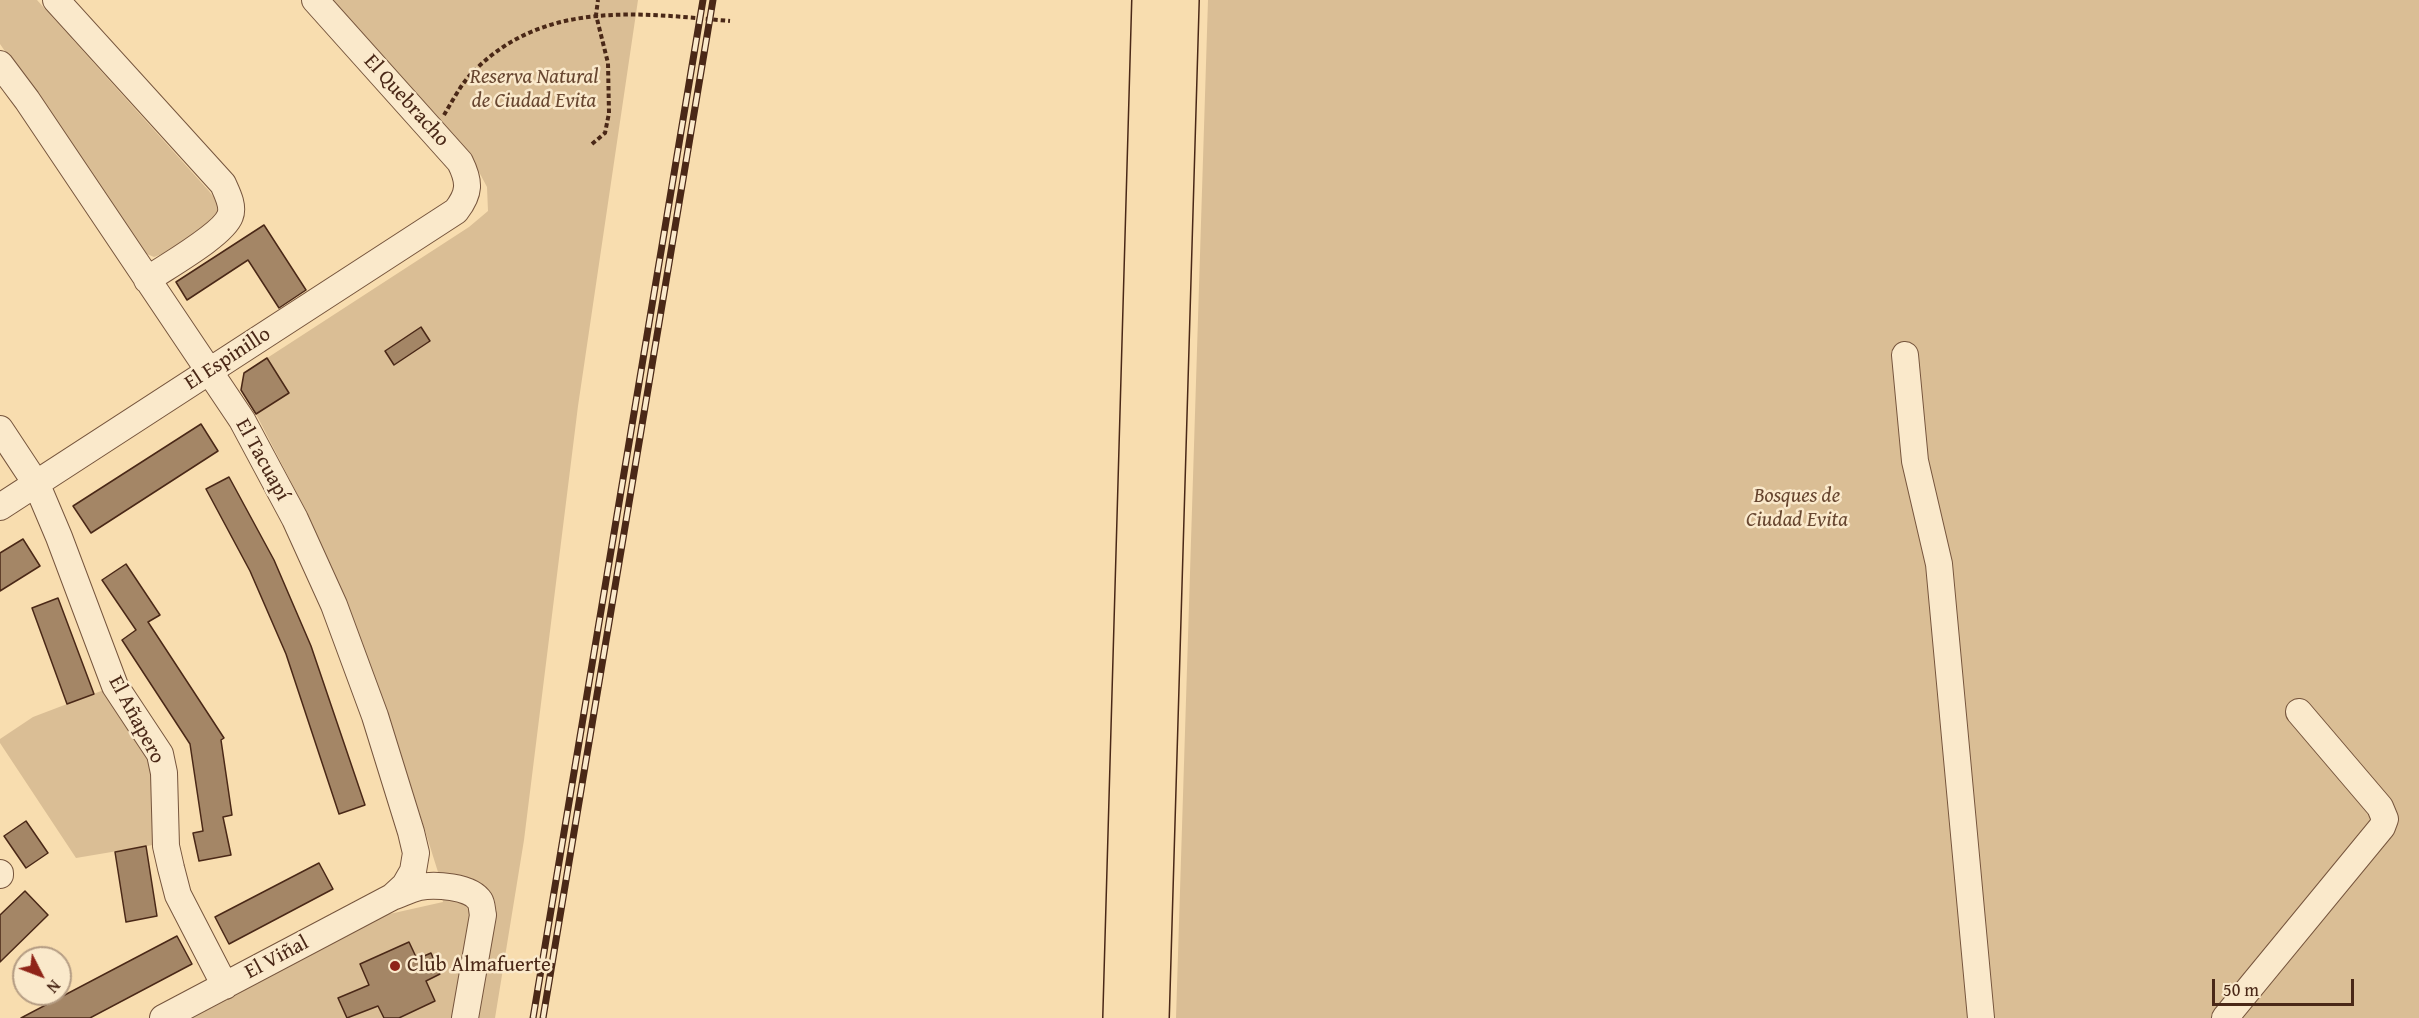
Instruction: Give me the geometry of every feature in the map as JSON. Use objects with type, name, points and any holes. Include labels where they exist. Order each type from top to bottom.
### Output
[{"type":"main road","points":[[1120,1018],[1149,0]]},
{"type":"main road","points":[[1152,1018],[1182,0]]},
{"type":"street","points":[[56,0],[223,184],[230,199],[231,214],[224,227],[147,280]]},
{"type":"street","name":"El Quebracho","points":[[315,0],[460,162],[468,177],[469,189],[464,201],[456,211]]},
{"type":"street","name":"El Tacuapí","points":[[0,64],[242,420],[295,519],[334,605],[375,716],[416,853],[413,871],[405,885],[392,897]]},
{"type":"street","name":"El Espinillo","points":[[0,507],[456,211]]},
{"type":"street","points":[[1905,355],[1915,461],[1939,564],[1981,1018]]},
{"type":"street","name":"El Añapero","points":[[0,429],[37,485],[115,686],[160,754],[164,774],[165,835],[178,895],[225,986]]},
{"type":"street","points":[[2225,1018],[2382,827],[2385,819],[2380,807],[2299,712]]},
{"type":"street","points":[[392,897],[419,887],[441,887],[465,890],[481,902],[483,915],[465,1018]]},
{"type":"street","name":"El Viñal","points":[[163,1018],[392,897]]},
{"type":"path","points":[[592,144],[605,133],[609,113],[608,63],[596,15],[598,0]]},
{"type":"path","points":[[440,121],[474,70],[508,41],[542,25],[596,15],[643,13],[730,21]]},
{"type":"green space","points":[[0,0],[37,0],[209,191],[219,208],[218,221],[162,254],[154,257],[142,252],[0,44]]},
{"type":"green space","name":"Reserva Natural de Ciudad Evita","points":[[331,0],[638,0],[578,406],[524,840],[495,1018],[187,1018],[385,915],[443,902],[438,872],[387,710],[348,604],[307,513],[256,414],[241,390],[244,373],[469,227],[488,211],[487,187],[469,153]]},
{"type":"green space","name":"Bosques de Ciudad Evita","points":[[1208,0],[2419,0],[2419,1018],[1176,1018]]},
{"type":"green space","points":[[109,688],[154,758],[159,844],[76,858],[0,743],[0,739],[33,717]]},
{"type":"building","points":[[264,225],[306,290],[279,308],[248,260],[187,300],[176,282]]},
{"type":"building","points":[[421,327],[430,341],[394,365],[385,351]]},
{"type":"building","points":[[267,358],[289,393],[256,414],[241,390],[244,373]]},
{"type":"building","points":[[201,424],[218,451],[91,533],[73,506]]},
{"type":"building","points":[[229,477],[274,560],[311,646],[365,805],[339,814],[286,654],[250,571],[206,489]]},
{"type":"building","points":[[23,539],[40,566],[0,591],[0,553]]},
{"type":"building","points":[[126,564],[160,615],[148,622],[224,738],[221,740],[232,815],[223,817],[231,855],[199,861],[193,833],[203,831],[190,744],[122,640],[136,630],[102,580]]},
{"type":"building","points":[[58,598],[94,694],[67,704],[32,608]]},
{"type":"building","points":[[26,821],[48,853],[26,868],[4,836]]},
{"type":"building","points":[[146,846],[157,916],[126,922],[115,852]]},
{"type":"building","points":[[319,863],[333,889],[229,944],[215,917]]},
{"type":"building","points":[[25,891],[48,915],[16,946],[12,946],[12,950],[0,962],[0,915]]},
{"type":"building","points":[[177,936],[192,964],[90,1018],[21,1018],[44,1006],[72,1006],[72,991]]},
{"type":"building","points":[[409,942],[417,959],[431,953],[440,974],[426,981],[435,1001],[399,1018],[384,1018],[378,1006],[347,1018],[338,998],[369,985],[360,964]]},
{"type":"railway","points":[[533,1018],[703,0]]},
{"type":"railway","points":[[543,1018],[713,0]]},
{"type":"place","name":"Club Almafuerte","points":[[395,966]]}]
